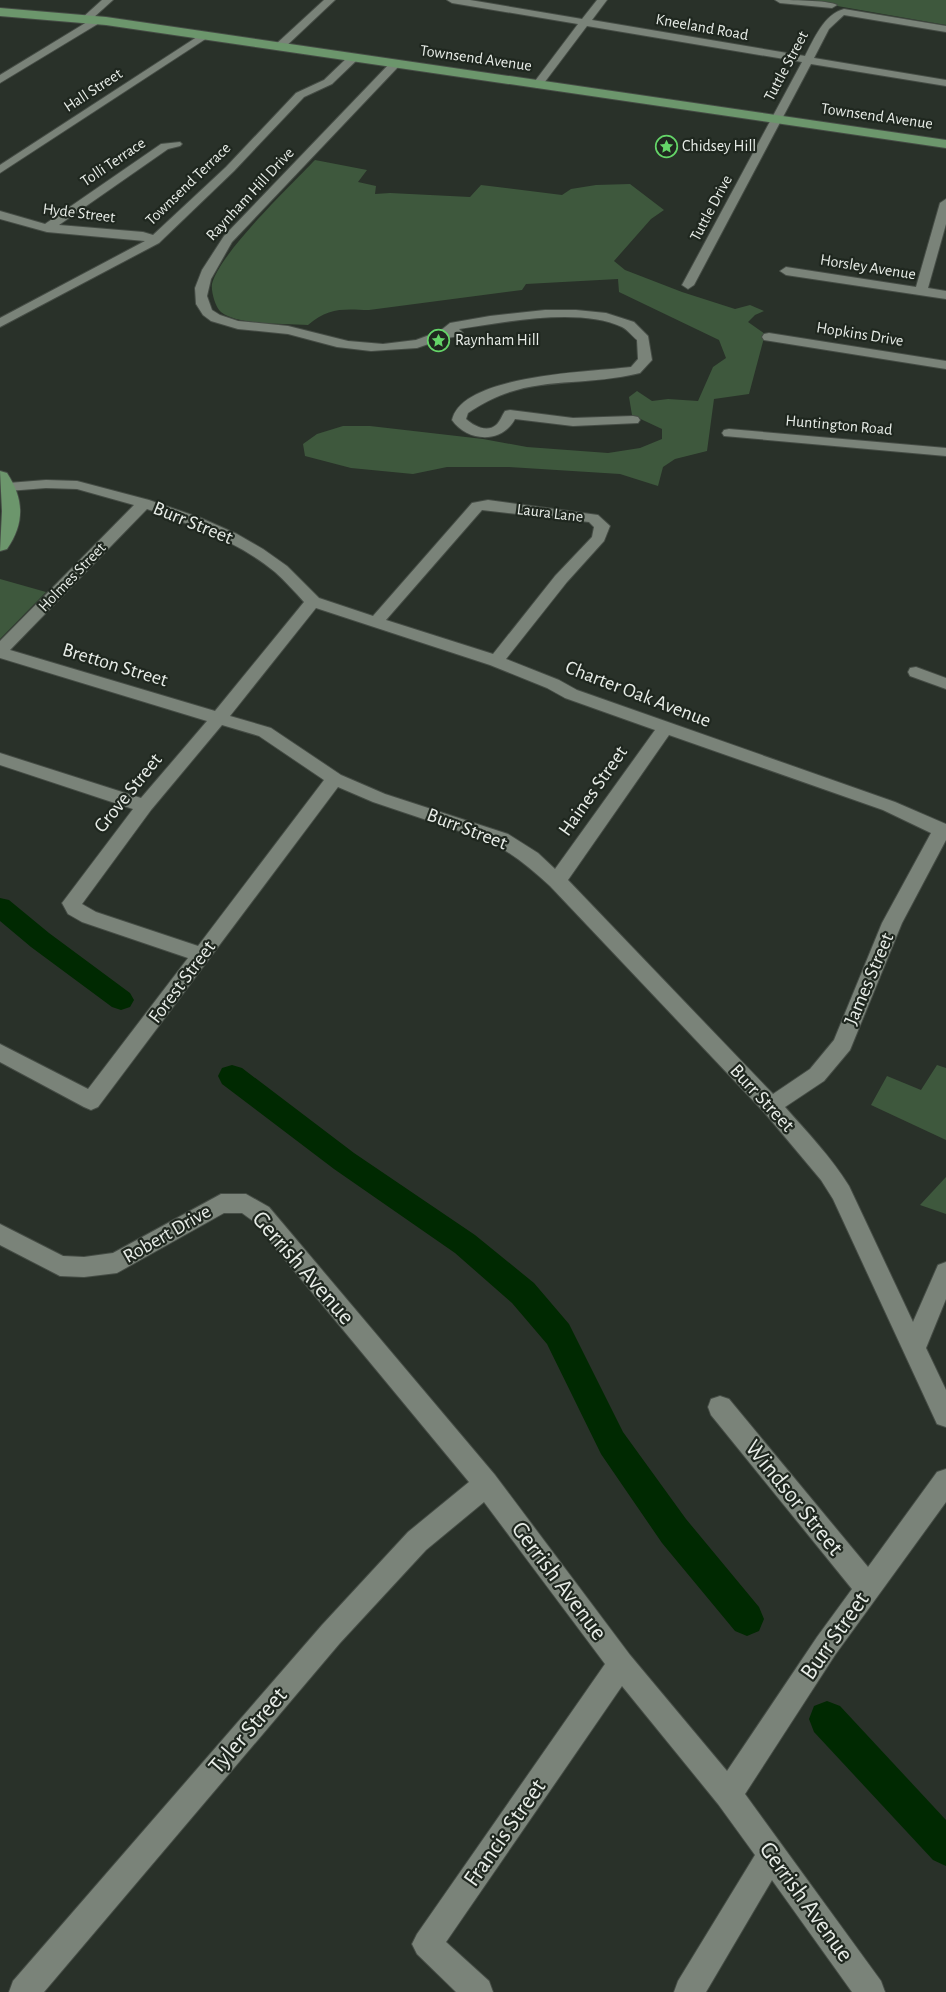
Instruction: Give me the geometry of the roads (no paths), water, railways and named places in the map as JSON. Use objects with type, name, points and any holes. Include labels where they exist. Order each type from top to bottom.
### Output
[{"type":"main road","name":"Townsend Avenue","points":[[0,12],[91,19],[946,144]]},
{"type":"main road","points":[[0,545],[9,525],[11,510],[4,482]]},
{"type":"street","points":[[0,80],[91,19],[108,0]]},
{"type":"street","points":[[279,47],[330,0]]},
{"type":"street","name":"Kneeland Road","points":[[452,0],[946,83]]},
{"type":"street","points":[[537,85],[602,0]]},
{"type":"street","points":[[781,0],[946,29]]},
{"type":"street","name":"Tuttle Street","points":[[776,120],[825,28],[837,10]]},
{"type":"street","name":"Hall Street","points":[[0,170],[203,36]]},
{"type":"street","name":"Townsend Terrace","points":[[0,323],[155,240],[224,174],[300,95],[328,82],[353,58]]},
{"type":"street","name":"Raynham Hill Drive","points":[[395,64],[228,239],[214,258],[207,273],[201,292],[202,303],[210,314],[232,324],[289,330],[323,340],[355,346],[416,344],[445,334],[454,334],[470,324],[494,318],[518,315],[576,313],[596,314],[625,324],[639,333],[645,343],[645,360],[636,370],[520,383],[492,393],[467,406],[461,411],[459,420],[468,428],[480,432],[494,432],[504,427],[510,414]]},
{"type":"street","name":"Tuttle Drive","points":[[688,285],[776,120]]},
{"type":"street","name":"Tolli Terrace","points":[[47,228],[166,146],[176,144]]},
{"type":"street","points":[[921,291],[945,208]]},
{"type":"street","name":"Hyde Street","points":[[0,215],[47,228],[143,236],[155,240]]},
{"type":"street","name":"Horsley Avenue","points":[[786,271],[946,295]]},
{"type":"street","name":"Hopkins Drive","points":[[769,337],[946,365]]},
{"type":"street","points":[[509,388],[510,414],[573,422],[633,420]]},
{"type":"street","name":"Huntington Road","points":[[729,433],[946,452]]},
{"type":"street","name":"Burr Street","points":[[4,482],[77,485],[144,503],[196,521],[232,537],[281,569],[313,602]]},
{"type":"street","name":"Holmes Street","points":[[0,652],[144,503]]},
{"type":"street","name":"Laura Lane","points":[[376,622],[477,506],[496,506],[593,518],[602,526],[599,538],[561,579],[496,661]]},
{"type":"street","points":[[218,719],[313,602]]},
{"type":"street","name":"Charter Oak Avenue","points":[[313,602],[496,661],[553,684],[571,694],[889,806],[944,831]]},
{"type":"street","name":"Bretton Street","points":[[0,652],[218,719]]},
{"type":"street","points":[[916,672],[946,684]]},
{"type":"street","name":"Burr Street","points":[[218,719],[265,732],[335,779],[379,798],[489,834],[521,850],[557,881],[771,1106],[814,1154],[837,1187],[946,1416]]},
{"type":"street","name":"Grove Street","points":[[202,955],[89,917],[75,909],[72,903],[145,806],[218,719]]},
{"type":"street","name":"Haines Street","points":[[557,881],[665,728]]},
{"type":"street","points":[[0,759],[145,806]]},
{"type":"street","name":"Forest Street","points":[[0,1052],[91,1101],[335,779]]},
{"type":"street","name":"James Street","points":[[771,1106],[817,1075],[843,1044],[858,1002],[892,923],[944,831]]},
{"type":"street","name":"Robert Drive","points":[[0,1234],[60,1266],[84,1267],[117,1263],[221,1203]]},
{"type":"street","name":"Gerrish Avenue","points":[[221,1203],[246,1204],[261,1214],[486,1484],[621,1664],[728,1794],[870,1992]]},
{"type":"street","points":[[914,1348],[946,1272]]},
{"type":"street","name":"Windsor Street","points":[[720,1407],[868,1588]]},
{"type":"street","name":"Burr Street","points":[[728,1794],[826,1646],[946,1481]]},
{"type":"street","name":"Tyler Street","points":[[24,1992],[331,1634],[417,1541],[486,1484]]},
{"type":"street","name":"Francis Street","points":[[478,1992],[427,1944],[621,1664]]},
{"type":"street","points":[[689,1992],[771,1855]]},
{"type":"waterway","points":[[0,907],[40,940],[121,1000]]},
{"type":"waterway","points":[[232,1076],[344,1161],[465,1244],[523,1293],[558,1334],[612,1443],[674,1531],[747,1619]]},
{"type":"waterway","points":[[827,1719],[946,1847]]},
{"type":"place","name":"Chidsey Hill","points":[[666,146]]},
{"type":"place","name":"Raynham Hill","points":[[439,340]]}]
